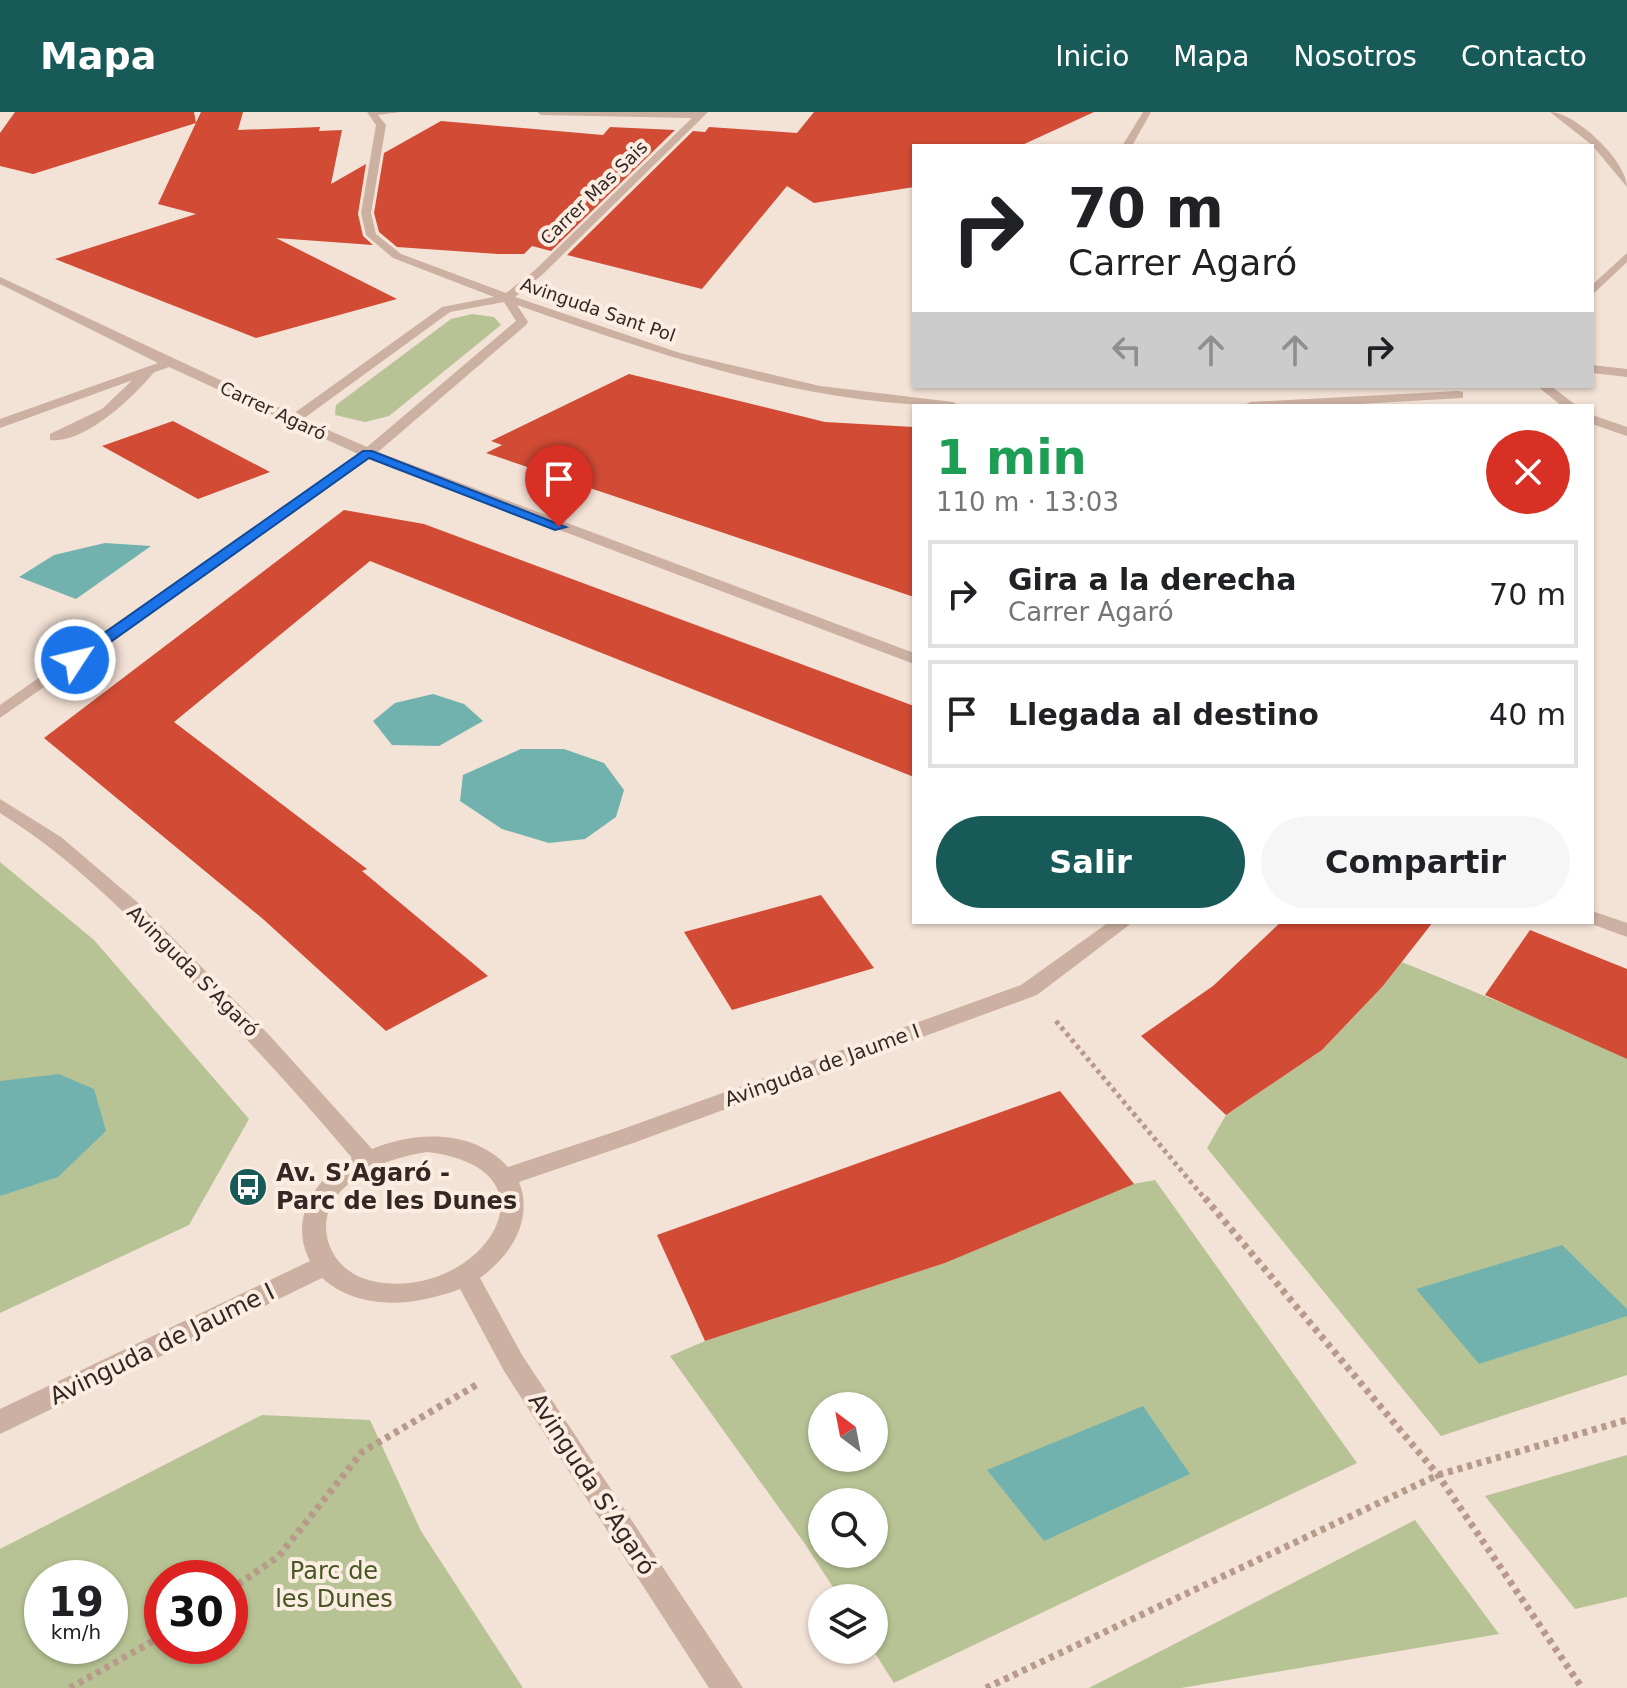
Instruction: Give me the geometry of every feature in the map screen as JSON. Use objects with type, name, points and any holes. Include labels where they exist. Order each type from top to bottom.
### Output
[{"type":"street","points":[[372,113],[397,112]]},
{"type":"street","points":[[541,112],[702,114]]},
{"type":"street","points":[[1128,144],[1147,112]]},
{"type":"street","points":[[1554,112],[1576,124],[1618,169],[1627,184]]},
{"type":"street","name":"Avinguda Sant Pol","points":[[372,113],[381,125],[366,213],[371,235],[397,256],[507,298],[676,356],[820,390],[936,404]]},
{"type":"street","name":"Carrer Mas Sais","points":[[292,421],[446,309],[507,298],[539,272],[702,114]]},
{"type":"street","points":[[1594,290],[1627,256]]},
{"type":"street","name":"Carrer Agaró","points":[[0,280],[292,421],[368,453],[912,658]]},
{"type":"street","points":[[0,713],[368,453],[522,322],[507,298]]},
{"type":"street","points":[[0,424],[169,363]]},
{"type":"street","points":[[1594,369],[1627,373]]},
{"type":"street","points":[[55,437],[94,423],[124,399],[149,371]]},
{"type":"street","points":[[1546,388],[1567,404]]},
{"type":"street","points":[[1288,404],[1458,395]]},
{"type":"street","points":[[1594,420],[1627,432]]},
{"type":"street","points":[[94,423],[108,432]]},
{"type":"street","name":"Avinguda S'Agaró","points":[[0,805],[41,828],[144,919],[303,1082],[367,1159]]},
{"type":"street","points":[[1594,918],[1627,930]]},
{"type":"street","name":"Avinguda de Jaume I","points":[[505,1177],[628,1136],[1029,990],[1120,924]]},
{"type":"street","points":[[447,1144],[481,1155],[505,1177],[512,1196],[511,1216],[503,1238],[487,1257],[465,1275],[414,1293],[386,1294],[361,1289],[340,1279],[325,1265],[314,1237],[319,1208],[337,1181],[367,1159],[407,1145],[447,1144]]},
{"type":"street","name":"Avinguda de Jaume I","points":[[0,1422],[325,1265]]},
{"type":"street","name":"Avinguda S'Agaró","points":[[465,1275],[513,1363],[727,1688]]},
{"type":"path","points":[[1029,990],[1438,1475],[1582,1688]]},
{"type":"path","points":[[248,1578],[279,1556],[362,1452],[513,1363]]},
{"type":"path","points":[[986,1688],[1438,1475],[1627,1420]]},
{"type":"path","points":[[70,1688],[144,1646]]},
{"type":"green space","points":[[472,314],[494,317],[501,325],[389,416],[365,422],[335,415],[336,405],[451,319]]},
{"type":"green space","points":[[0,862],[94,940],[249,1119],[189,1225],[0,1313]]},
{"type":"green space","points":[[1402,962],[1567,1030],[1627,1059],[1627,1375],[1441,1436],[1207,1148],[1226,1115],[1322,1050]]},
{"type":"green space","points":[[1155,1180],[1357,1463],[894,1683],[882,1664],[888,1664],[888,1584],[831,1584],[821,1568],[888,1568],[888,1488],[808,1488],[808,1549],[670,1356],[705,1341],[945,1263],[1133,1184]]},
{"type":"green space","name":"Parc de les Dunes","points":[[262,1415],[370,1420],[421,1531],[523,1688],[0,1688],[0,1549]]},
{"type":"green space","points":[[1627,1455],[1627,1597],[1575,1609],[1485,1496]]},
{"type":"green space","points":[[1415,1520],[1499,1634],[1181,1688],[1089,1688]]},
{"type":"water","points":[[105,543],[151,546],[76,599],[19,577],[54,555]]},
{"type":"water","points":[[433,694],[464,704],[483,721],[439,746],[392,745],[373,721],[395,703]]},
{"type":"water","points":[[521,749],[564,749],[604,763],[624,790],[616,817],[585,839],[549,843],[502,829],[460,801],[463,775]]},
{"type":"water","points":[[59,1074],[94,1089],[106,1131],[58,1177],[0,1196],[0,1081]]},
{"type":"water","points":[[1562,1245],[1627,1309],[1627,1316],[1479,1364],[1416,1289]]},
{"type":"water","points":[[1143,1406],[1190,1474],[1044,1541],[987,1470]]},
{"type":"building","points":[[15,112],[194,112],[196,123],[33,174],[0,166],[0,133]]},
{"type":"building","points":[[201,112],[243,112],[238,130],[320,127],[319,131],[342,130],[331,184],[366,164],[358,214],[363,236],[373,245],[276,238],[397,299],[256,338],[55,259],[196,214],[158,204]]},
{"type":"building","points":[[814,112],[1094,112],[1024,144],[912,144],[912,187],[814,203],[787,186],[702,289],[567,255],[693,131],[705,132],[709,127],[797,133]]},
{"type":"building","points":[[441,121],[603,135],[610,127],[675,130],[551,251],[532,246],[524,254],[397,247],[379,232],[374,213],[384,153]]},
{"type":"building","points":[[629,374],[825,422],[912,427],[912,596],[486,453],[502,445],[491,441]]},
{"type":"building","points":[[173,421],[270,472],[198,499],[102,446]]},
{"type":"building","points":[[344,510],[424,524],[912,705],[912,776],[370,561],[174,722],[367,869],[362,871],[488,976],[386,1031],[263,919],[44,738]]},
{"type":"building","points":[[821,895],[874,968],[732,1010],[684,932]]},
{"type":"building","points":[[1279,924],[1431,924],[1383,986],[1322,1050],[1226,1115],[1141,1036],[1213,986]]},
{"type":"building","points":[[1530,930],[1627,969],[1627,1059],[1485,995]]},
{"type":"building","points":[[1060,1091],[1134,1184],[945,1263],[705,1341],[657,1235]]},
{"type":"place","name":"Av. S’Agaró - Parc de les Dunes","points":[[248,1187]]},
{"type":"route","points":[[75,660],[368,453],[559,527]]}]
